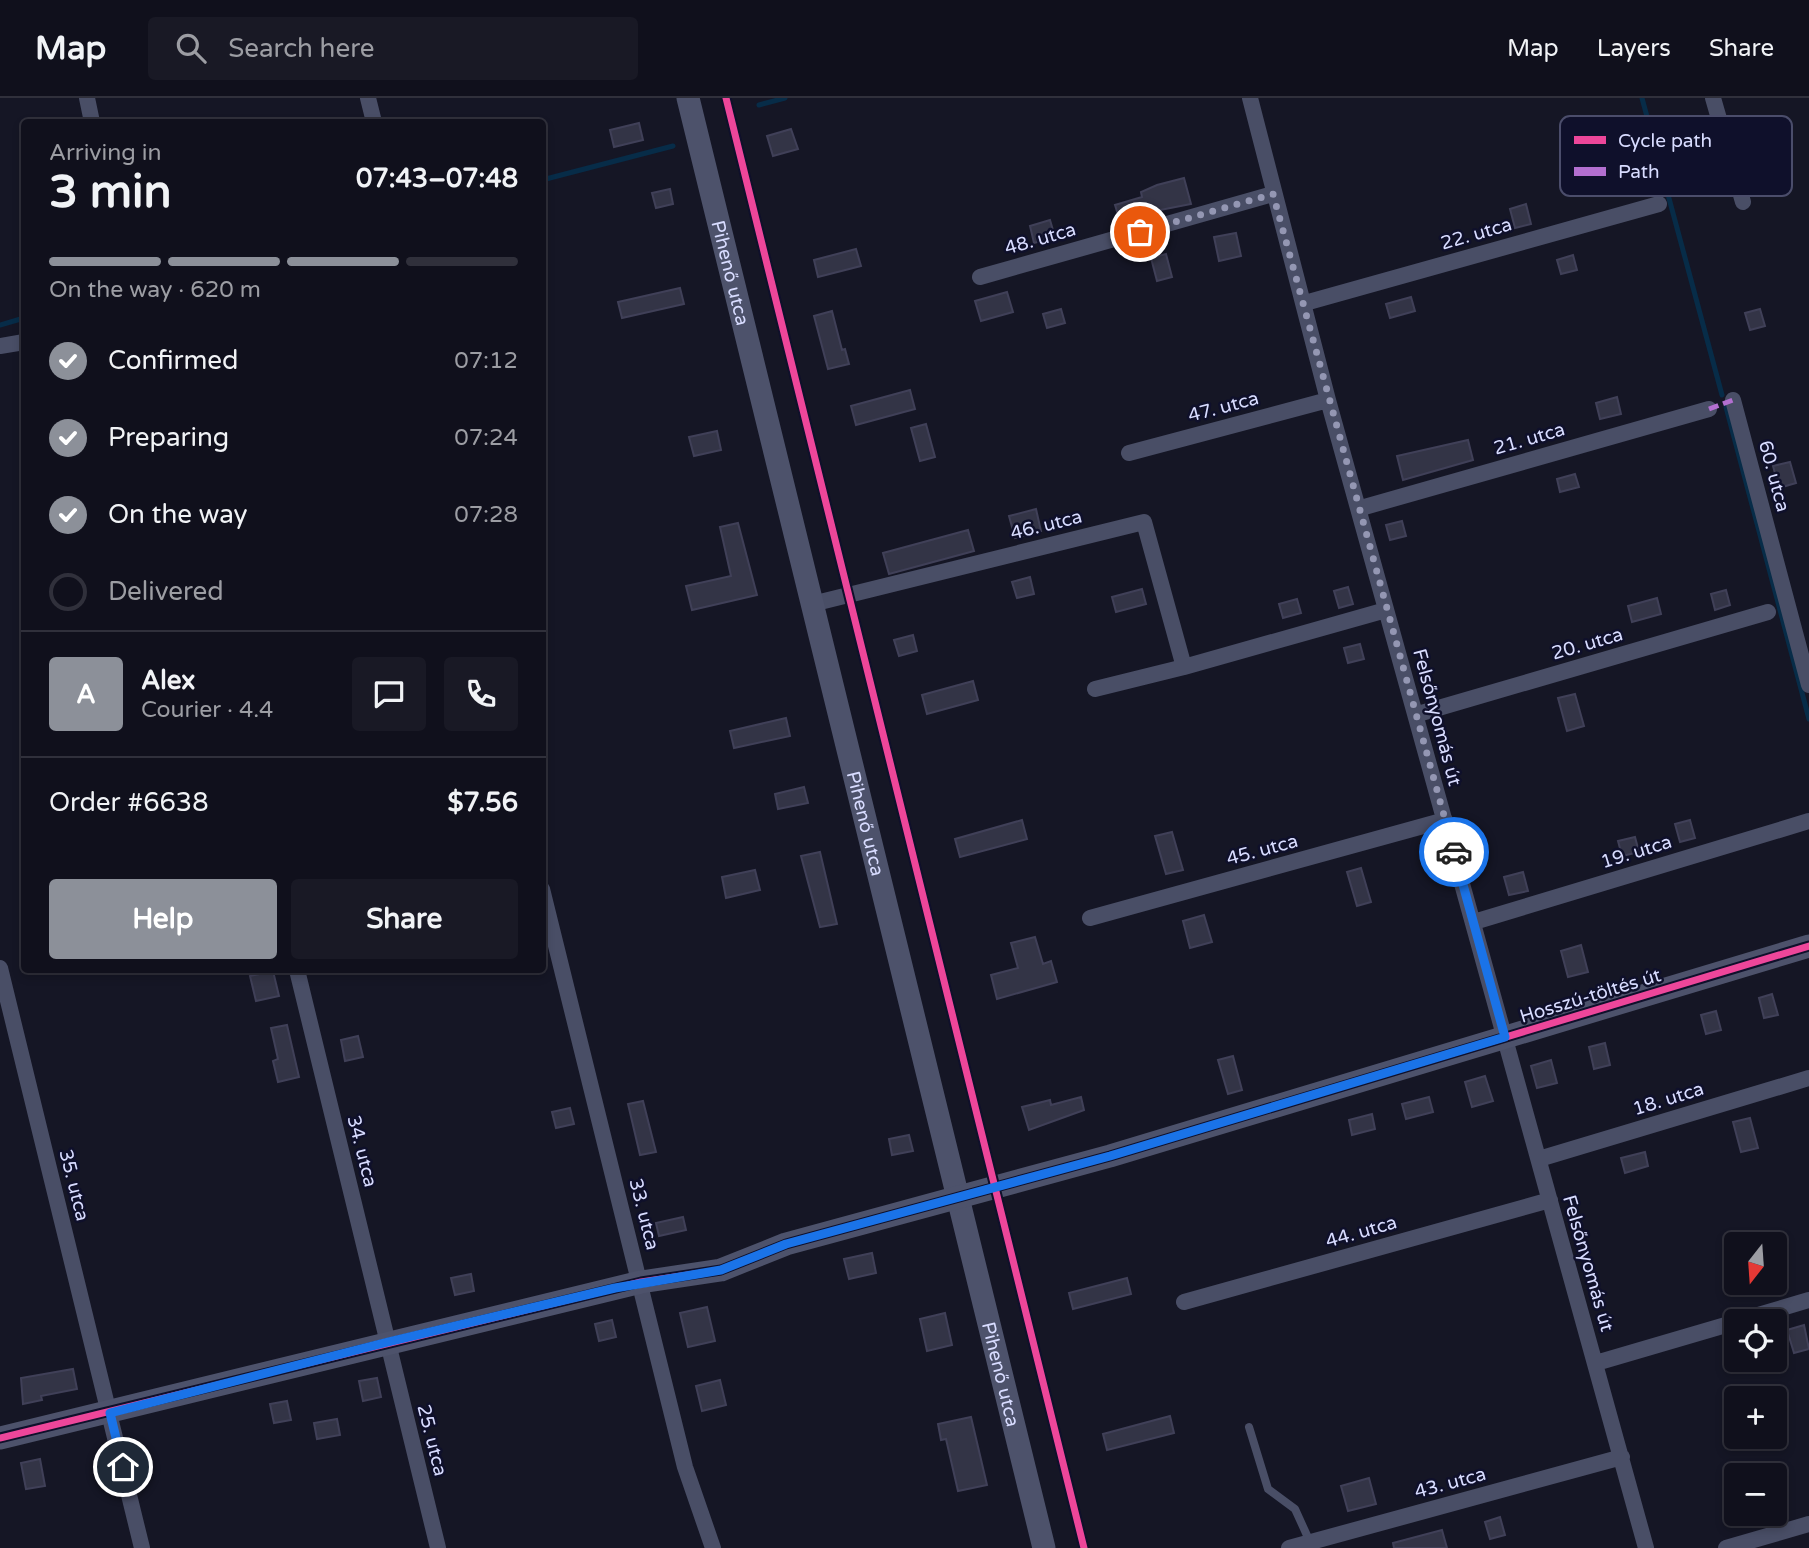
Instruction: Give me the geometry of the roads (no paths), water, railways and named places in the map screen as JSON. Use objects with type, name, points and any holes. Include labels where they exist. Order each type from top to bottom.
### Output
[{"type":"street","points":[[87,98],[91,119]]},
{"type":"street","points":[[368,98],[373,119]]},
{"type":"street","name":"Pihenő utca","points":[[688,98],[1044,1548]]},
{"type":"street","name":"Felsőnyomás út","points":[[1250,98],[1328,400],[1386,610],[1418,714],[1444,820],[1646,1548]]},
{"type":"street","points":[[1713,98],[1718,116]]},
{"type":"street","name":"48. utca","points":[[980,277],[1273,194]]},
{"type":"street","points":[[1742,196],[1744,202]]},
{"type":"street","name":"22. utca","points":[[1304,303],[1659,204]]},
{"type":"street","points":[[0,346],[21,342]]},
{"type":"street","name":"47. utca","points":[[1129,453],[1328,400]]},
{"type":"street","name":"60. utca","points":[[1733,400],[1809,685]]},
{"type":"street","name":"21. utca","points":[[1360,508],[1709,409]]},
{"type":"street","name":"46. utca","points":[[812,604],[1144,522],[1184,667]]},
{"type":"street","points":[[1095,689],[1386,610]]},
{"type":"street","name":"20. utca","points":[[1418,714],[1768,612]]},
{"type":"street","name":"45. utca","points":[[1090,918],[1444,820]]},
{"type":"street","name":"19. utca","points":[[1474,922],[1809,821]]},
{"type":"street","name":"33. utca","points":[[546,905],[685,1467],[713,1548]]},
{"type":"street","name":"Hosszú-töltés út","points":[[0,1438],[641,1282],[721,1270],[786,1244],[1110,1156],[1809,946]]},
{"type":"street","name":"35. utca","points":[[0,968],[142,1548]]},
{"type":"street","name":"34. utca","points":[[298,973],[388,1342]]},
{"type":"street","name":"18. utca","points":[[1539,1159],[1809,1078]]},
{"type":"street","name":"44. utca","points":[[1184,1302],[1550,1200]]},
{"type":"street","points":[[1780,1309],[1809,1300]]},
{"type":"street","points":[[1596,1363],[1724,1326]]},
{"type":"street","name":"25. utca","points":[[388,1342],[438,1548]]},
{"type":"street","name":"43. utca","points":[[1289,1548],[1622,1457]]},
{"type":"street","points":[[1726,1548],[1809,1524]]},
{"type":"lane","points":[[1249,1427],[1268,1489],[1295,1509],[1310,1542]]},
{"type":"waterway","points":[[759,105],[785,98]]},
{"type":"waterway","points":[[1642,98],[1647,116]]},
{"type":"waterway","points":[[546,179],[673,146]]},
{"type":"waterway","points":[[1668,196],[1722,395]]},
{"type":"waterway","points":[[0,325],[21,319]]},
{"type":"waterway","points":[[1726,407],[1809,719]]}]
